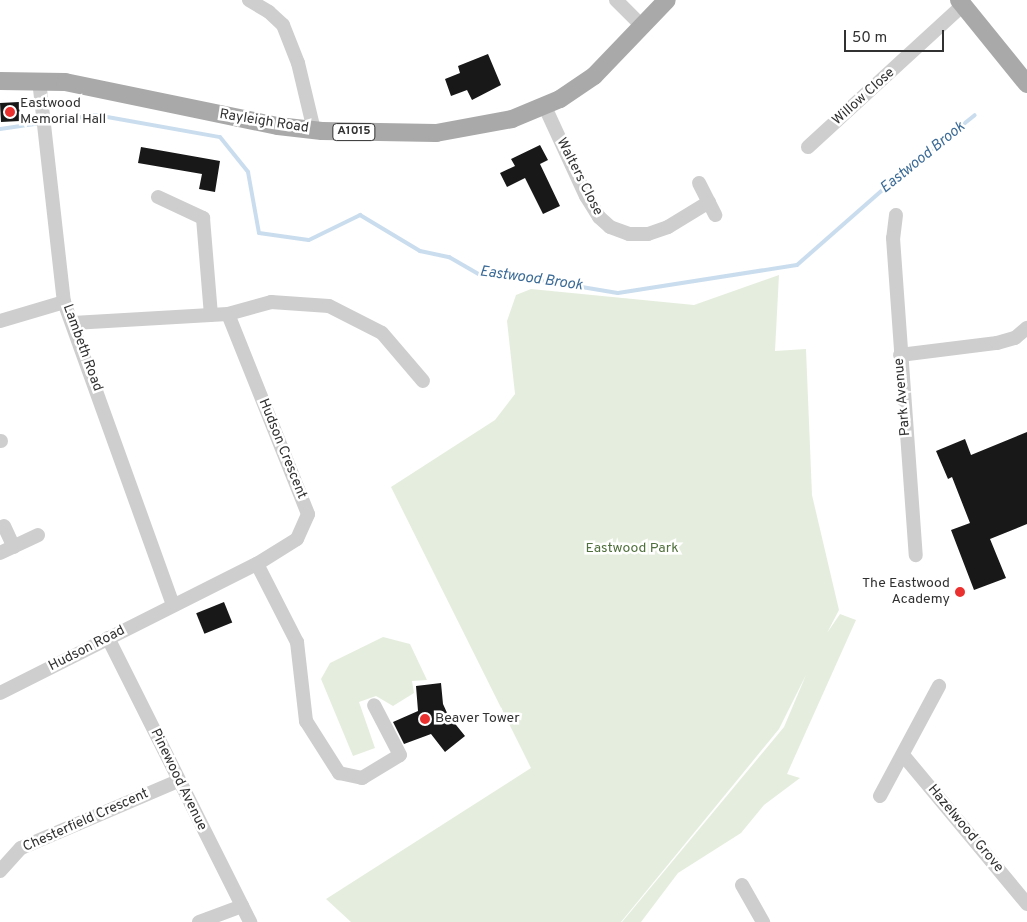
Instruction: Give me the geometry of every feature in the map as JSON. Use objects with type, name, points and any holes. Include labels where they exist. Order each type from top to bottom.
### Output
[{"type":"main road","name":"Rayleigh Road","points":[[0,81],[39,80],[65,82],[242,120],[314,130],[436,133],[489,124],[545,107],[594,76],[667,0]]},
{"type":"main road","points":[[960,2],[1027,84]]},
{"type":"street","points":[[249,0],[269,12],[283,25],[298,63],[314,130]]},
{"type":"street","points":[[616,0],[642,26]]},
{"type":"street","name":"Willow Close","points":[[808,147],[960,2]]},
{"type":"street","name":"Lambeth Road","points":[[39,80],[64,302],[173,604]]},
{"type":"street","name":"Walters Close","points":[[545,107],[586,196],[599,217],[610,227],[629,234],[648,234],[668,226],[709,202]]},
{"type":"street","points":[[699,183],[716,215]]},
{"type":"street","points":[[158,197],[202,218],[211,315]]},
{"type":"street","name":"Park Avenue","points":[[896,215],[893,238],[916,555]]},
{"type":"street","points":[[0,321],[64,302]]},
{"type":"street","points":[[73,323],[228,314],[271,302],[329,306],[382,333],[423,381]]},
{"type":"street","name":"Hudson Crescent","points":[[173,604],[256,564],[297,539],[308,514],[228,314]]},
{"type":"street","points":[[900,355],[997,343],[1015,338],[1027,328]]},
{"type":"street","points":[[4,526],[14,546]]},
{"type":"street","points":[[0,554],[38,534]]},
{"type":"street","points":[[256,564],[297,642],[306,721],[339,773],[362,778],[400,755],[374,705]]},
{"type":"street","name":"Hudson Road","points":[[0,693],[173,604]]},
{"type":"street","name":"Pinewood Avenue","points":[[108,638],[250,922]]},
{"type":"street","points":[[880,796],[939,686]]},
{"type":"street","name":"Hazelwood Grove","points":[[903,756],[1027,904]]},
{"type":"street","name":"Chesterfield Crescent","points":[[0,871],[21,848],[178,781]]},
{"type":"street","points":[[742,885],[763,922]]},
{"type":"street","points":[[198,922],[242,906]]},
{"type":"green space","name":"Eastwood Park","points":[[779,275],[775,351],[806,349],[812,495],[839,610],[827,633],[840,614],[856,620],[787,774],[800,778],[764,805],[741,833],[678,873],[641,922],[622,922],[784,727],[806,675],[779,729],[621,922],[351,922],[326,899],[531,768],[391,487],[495,420],[515,394],[507,321],[516,295],[531,289],[694,305]]},
{"type":"green space","points":[[383,637],[410,644],[427,680],[412,681],[414,693],[393,706],[376,696],[359,702],[375,748],[353,756],[321,679],[330,663]]},
{"type":"building","points":[[488,54],[501,85],[472,100],[467,90],[451,96],[445,79],[460,73],[458,66]]},
{"type":"building","name":"Eastwood Memorial Hall","points":[[19,102],[20,121],[1,122],[0,103]]},
{"type":"building","points":[[540,145],[548,160],[540,164],[560,206],[543,214],[525,178],[507,187],[500,173],[515,166],[511,159]]},
{"type":"building","points":[[141,147],[220,161],[215,192],[199,189],[202,174],[138,163]]},
{"type":"building","points":[[1027,432],[1027,524],[990,539],[1006,578],[974,590],[951,530],[970,523],[952,477],[948,479],[936,451],[965,439],[971,455]]},
{"type":"building","points":[[224,602],[232,622],[204,634],[196,613]]},
{"type":"building","name":"Beaver Tower","points":[[441,683],[443,704],[448,715],[465,736],[445,752],[431,734],[404,744],[393,722],[418,711],[416,686]]},
{"type":"waterway","name":"Eastwood Brook","points":[[0,129],[96,115],[220,137],[248,172],[259,233],[309,240],[360,215],[420,251],[449,257],[479,274],[516,276],[618,293],[797,265],[895,179],[975,115]]},
{"type":"place","name":"Eastwood Memorial Hall","points":[[10,112]]},
{"type":"place","name":"The Eastwood Academy","points":[[960,592]]},
{"type":"place","name":"Beaver Tower","points":[[425,719]]}]
